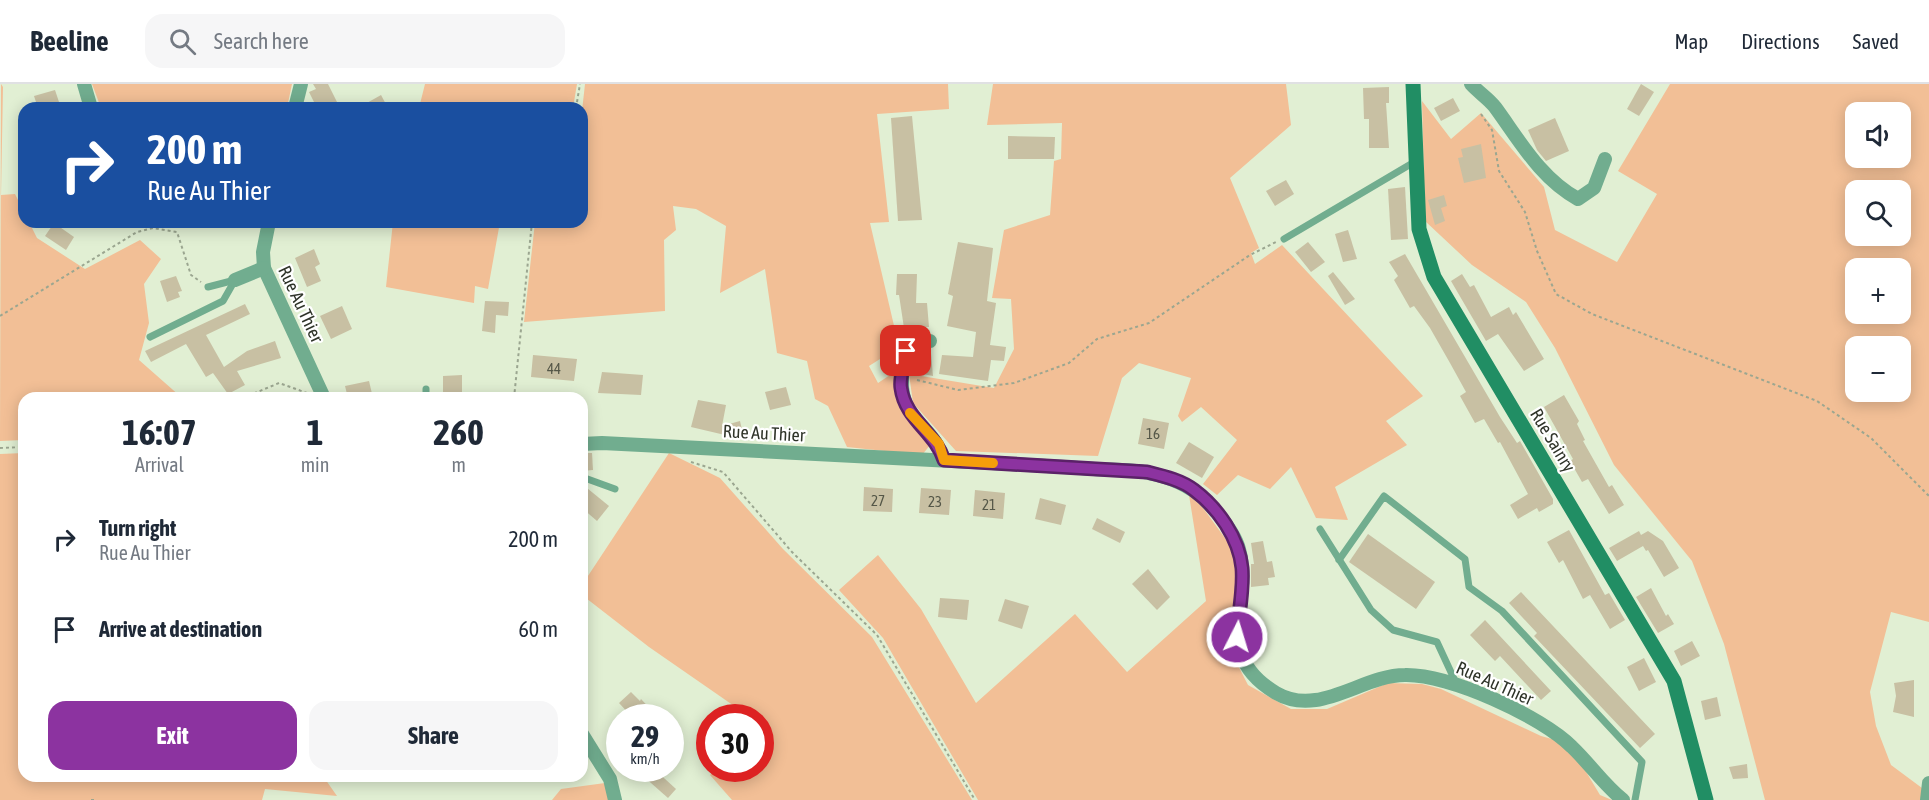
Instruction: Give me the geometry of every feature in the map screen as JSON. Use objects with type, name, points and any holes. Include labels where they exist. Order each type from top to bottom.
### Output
[{"type":"street","points":[[84,84],[89,102]]},
{"type":"street","points":[[296,102],[301,84]]},
{"type":"street","points":[[1471,84],[1493,105],[1520,146],[1560,190],[1578,199],[1594,188],[1605,159]]},
{"type":"street","name":"Rue Sainry","points":[[1415,85],[1419,229],[1434,277],[1674,681],[1706,800]]},
{"type":"street","name":"Rue Au Thier","points":[[268,228],[263,252],[264,268],[316,392]]},
{"type":"street","points":[[235,280],[264,268]]},
{"type":"street","points":[[930,341],[913,342],[906,351],[900,387],[910,414],[939,444],[944,460]]},
{"type":"street","name":"Rue Au Thier","points":[[588,443],[602,442],[1147,472],[1172,478],[1194,490],[1212,507],[1239,547],[1242,569],[1237,637],[1251,675],[1279,695],[1316,702],[1374,679],[1406,675],[1457,684],[1546,726],[1573,747],[1608,788],[1623,800]]},
{"type":"street","points":[[588,744],[610,779],[615,800]]},
{"type":"street","points":[[1927,800],[1929,783]]},
{"type":"lane","points":[[1284,239],[1416,161]]},
{"type":"lane","points":[[207,287],[235,280]]},
{"type":"lane","points":[[150,337],[223,301],[235,280]]},
{"type":"lane","points":[[588,479],[615,489]]},
{"type":"lane","points":[[1339,560],[1384,496],[1465,559],[1469,587],[1502,610],[1642,762],[1635,800]]},
{"type":"lane","points":[[1320,529],[1371,610],[1393,630],[1437,642],[1457,684]]},
{"type":"path","points":[[577,102],[580,84]]},
{"type":"path","points":[[1480,111],[1492,130],[1499,171],[1525,212],[1537,251],[1556,294],[1592,314],[1817,401],[1871,438],[1929,496]]},
{"type":"path","points":[[0,316],[137,232],[153,228],[177,232],[191,275],[207,287]]},
{"type":"path","points":[[515,392],[531,228]]},
{"type":"path","points":[[902,377],[958,390],[1014,383],[1069,363],[1097,339],[1149,323],[1250,255],[1284,239]]},
{"type":"path","points":[[257,392],[279,383],[306,392]]},
{"type":"path","points":[[0,448],[18,447]]},
{"type":"path","points":[[723,472],[792,552],[877,635],[891,655],[975,800]]},
{"type":"path","points":[[91,800],[96,800]]},
{"type":"shaded area","points":[[1,84],[3,87],[1,195],[15,194],[18,200],[18,228],[32,228],[37,238],[85,269],[140,240],[161,259],[144,284],[149,323],[139,360],[175,392],[18,392],[18,440],[0,441]]},
{"type":"shaded area","points":[[92,84],[292,84],[288,102],[99,102]]},
{"type":"shaded area","points":[[425,84],[577,84],[574,102],[420,102]]},
{"type":"shaded area","points":[[585,84],[948,84],[949,109],[877,114],[889,222],[870,223],[899,347],[869,366],[878,383],[896,371],[899,405],[931,444],[922,455],[847,447],[828,406],[815,399],[807,361],[777,353],[765,269],[720,293],[726,226],[696,209],[673,206],[676,230],[664,240],[665,311],[524,322],[534,228],[588,228],[588,102],[583,102]]},
{"type":"shaded area","points":[[993,84],[1286,84],[1291,125],[1230,178],[1259,248],[1251,253],[1255,264],[1282,245],[1423,396],[1386,421],[1407,445],[1335,487],[1348,520],[1316,518],[1291,467],[1270,489],[1238,475],[1217,495],[1203,484],[1237,440],[1201,407],[1182,422],[1178,416],[1191,378],[1139,363],[1122,378],[1098,456],[956,451],[913,403],[909,374],[994,388],[1014,349],[1011,299],[992,298],[1004,230],[1050,215],[1054,161],[1061,159],[1062,123],[987,125]]},
{"type":"shaded area","points":[[1670,84],[1929,84],[1929,622],[1891,612],[1870,692],[1876,726],[1891,765],[1922,788],[1921,800],[1765,800],[1724,644],[1692,561],[1614,465],[1555,348],[1526,302],[1472,265],[1425,221],[1422,101],[1451,139],[1481,113],[1544,187],[1555,230],[1617,262],[1657,194],[1618,171]]},
{"type":"shaded area","points":[[392,228],[499,228],[488,289],[475,286],[474,303],[386,287]]},
{"type":"shaded area","points":[[18,453],[18,782],[327,782],[337,796],[265,789],[262,800],[0,800],[0,454]]},
{"type":"shaded area","points":[[669,453],[720,478],[783,549],[872,637],[972,800],[732,800],[716,782],[774,782],[774,704],[731,704],[649,647],[588,600],[588,576]]},
{"type":"shaded area","points":[[1189,495],[1198,501],[1238,556],[1235,619],[1229,648],[1248,685],[1291,709],[1327,709],[1388,683],[1422,684],[1441,689],[1541,736],[1559,741],[1579,760],[1600,795],[1612,800],[978,800],[883,638],[839,590],[878,555],[921,609],[976,703],[1075,614],[1127,672],[1206,601]]},
{"type":"shaded area","points":[[605,783],[614,800],[552,800],[561,789]]},
{"type":"building","points":[[313,84],[328,84],[337,102],[314,102],[309,92],[316,89]]},
{"type":"building","points":[[1641,84],[1654,92],[1639,116],[1627,109]]},
{"type":"building","points":[[1389,87],[1389,103],[1386,103],[1389,148],[1369,148],[1369,119],[1364,119],[1363,88]]},
{"type":"building","points":[[55,90],[59,102],[36,102],[34,96]]},
{"type":"building","points":[[381,95],[385,102],[369,102]]},
{"type":"building","points":[[1453,98],[1460,111],[1441,121],[1434,108]]},
{"type":"building","points":[[912,116],[922,220],[898,221],[891,118]]},
{"type":"building","points":[[1555,118],[1569,151],[1546,161],[1537,150],[1528,130]]},
{"type":"building","points":[[1008,136],[1055,137],[1054,159],[1008,159]]},
{"type":"building","points":[[1481,144],[1486,178],[1464,183],[1458,158],[1463,157],[1461,149]]},
{"type":"building","points":[[1286,180],[1294,194],[1275,206],[1266,191]]},
{"type":"building","points":[[1405,187],[1408,239],[1391,240],[1388,189]]},
{"type":"building","points":[[1444,195],[1447,206],[1441,208],[1445,221],[1435,225],[1428,200]]},
{"type":"building","points":[[51,228],[61,228],[74,237],[66,250],[45,236]]},
{"type":"building","points":[[1348,230],[1357,259],[1343,262],[1335,234]]},
{"type":"building","points":[[958,242],[993,248],[987,301],[996,303],[990,345],[1006,347],[1004,361],[991,360],[988,381],[939,374],[942,355],[973,357],[976,332],[947,326],[953,296],[948,294]]},
{"type":"building","points":[[1308,242],[1325,262],[1311,272],[1295,252]]},
{"type":"building","points":[[314,249],[320,264],[315,267],[321,281],[307,287],[295,258]]},
{"type":"building","points":[[1405,254],[1500,417],[1517,443],[1520,441],[1553,499],[1553,504],[1539,512],[1537,508],[1518,519],[1510,505],[1528,494],[1500,442],[1498,443],[1484,419],[1475,423],[1460,396],[1466,392],[1450,363],[1430,328],[1414,306],[1410,308],[1394,280],[1398,276],[1389,262]]},
{"type":"building","points":[[1333,272],[1355,299],[1345,305],[1328,276]]},
{"type":"building","points":[[897,274],[917,274],[916,303],[927,303],[929,327],[904,328],[899,295],[896,295]]},
{"type":"building","points":[[1462,274],[1470,287],[1474,285],[1491,317],[1509,307],[1513,315],[1516,312],[1544,359],[1524,371],[1498,334],[1486,341],[1451,281]]},
{"type":"building","points":[[176,276],[182,291],[178,292],[180,297],[167,302],[160,281]]},
{"type":"building","points":[[485,301],[509,302],[508,316],[496,315],[495,333],[482,331]]},
{"type":"building","points":[[245,304],[250,314],[206,335],[224,367],[247,351],[275,341],[281,358],[237,371],[245,385],[232,392],[227,392],[213,373],[206,377],[186,344],[151,362],[145,351]]},
{"type":"building","points":[[342,306],[352,329],[331,339],[320,316]]},
{"type":"building","points":[[918,351],[931,353],[933,376],[912,372]]},
{"type":"building","points":[[533,355],[577,359],[574,381],[531,377]]},
{"type":"building","points":[[602,372],[643,375],[641,395],[598,393]]},
{"type":"building","points":[[462,375],[462,392],[443,392],[443,376]]},
{"type":"building","points":[[369,381],[372,392],[346,392],[345,386]]},
{"type":"building","points":[[786,387],[791,405],[770,410],[765,392]]},
{"type":"building","points":[[1564,395],[1579,421],[1577,424],[1585,440],[1583,441],[1609,487],[1612,485],[1624,505],[1609,514],[1588,479],[1582,482],[1570,461],[1573,459],[1544,407]]},
{"type":"building","points":[[698,400],[726,405],[722,426],[740,421],[743,434],[725,438],[725,435],[691,427]]},
{"type":"building","points":[[1143,418],[1169,423],[1164,449],[1138,444]]},
{"type":"building","points":[[1189,442],[1214,457],[1202,478],[1176,463]]},
{"type":"building","points":[[588,453],[592,453],[593,470],[588,470]]},
{"type":"building","points":[[864,487],[893,489],[892,512],[863,511]]},
{"type":"building","points":[[921,488],[951,490],[949,515],[919,513]]},
{"type":"building","points":[[588,489],[609,506],[597,521],[588,513]]},
{"type":"building","points":[[975,490],[1005,493],[1003,519],[973,516]]},
{"type":"building","points":[[1040,498],[1066,505],[1061,525],[1035,519]]},
{"type":"building","points":[[1097,518],[1125,532],[1120,543],[1092,529]]},
{"type":"building","points":[[1569,530],[1605,595],[1609,593],[1625,620],[1610,629],[1590,595],[1583,599],[1563,560],[1559,563],[1547,542]]},
{"type":"building","points":[[1639,531],[1641,535],[1648,531],[1663,541],[1679,568],[1664,577],[1648,550],[1646,551],[1643,546],[1617,561],[1609,548]]},
{"type":"building","points":[[1368,534],[1435,582],[1416,609],[1349,562]]},
{"type":"building","points":[[1263,541],[1267,562],[1272,561],[1275,577],[1268,578],[1269,585],[1251,587],[1251,564],[1254,564],[1251,543]]},
{"type":"building","points":[[1148,569],[1170,597],[1157,610],[1132,584]]},
{"type":"building","points":[[1651,588],[1666,616],[1668,614],[1674,624],[1658,633],[1636,597]]},
{"type":"building","points":[[1521,592],[1655,734],[1640,748],[1534,636],[1537,633],[1509,603]]},
{"type":"building","points":[[940,598],[969,600],[967,620],[938,617]]},
{"type":"building","points":[[1005,599],[1029,606],[1022,629],[998,621]]},
{"type":"building","points":[[1485,620],[1551,691],[1541,700],[1500,656],[1495,661],[1470,635]]},
{"type":"building","points":[[1692,641],[1700,656],[1681,666],[1674,651]]},
{"type":"building","points":[[1644,658],[1656,682],[1639,691],[1627,667]]},
{"type":"building","points":[[1914,680],[1914,717],[1893,712],[1896,696],[1894,683]]},
{"type":"building","points":[[631,692],[646,704],[620,704]]},
{"type":"building","points":[[1717,697],[1721,716],[1705,720],[1701,701]]},
{"type":"building","points":[[1747,764],[1748,778],[1733,779],[1729,767]]},
{"type":"building","points":[[650,782],[668,782],[676,789],[668,798]]},
{"type":"slow traffic","points":[[910,413],[939,444],[944,460],[993,463]]},
{"type":"route","points":[[906,351],[900,387],[910,414],[939,444],[944,460],[1147,472],[1172,478],[1194,490],[1212,507],[1239,547],[1242,569],[1237,637]]}]
